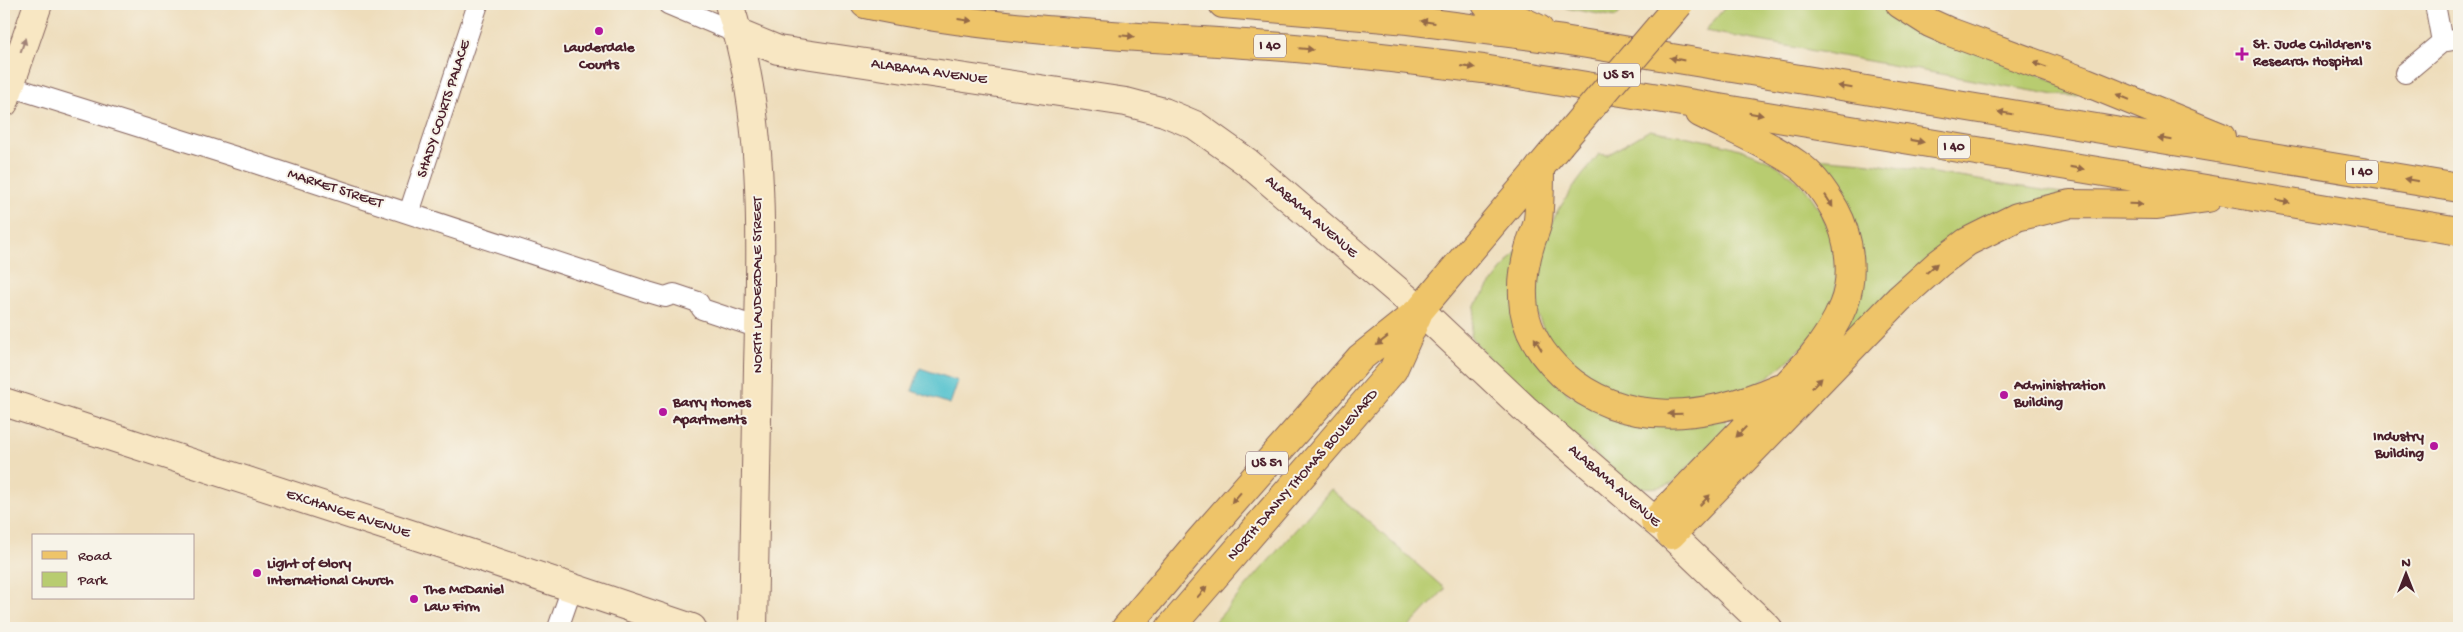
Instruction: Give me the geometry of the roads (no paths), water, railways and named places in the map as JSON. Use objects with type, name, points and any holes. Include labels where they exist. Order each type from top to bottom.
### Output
[{"type":"main road","name":"I 40","points":[[865,4],[943,17],[1016,26],[1130,37],[1258,45],[1410,60],[1547,79],[2459,232]]},
{"type":"main road","name":"I 40","points":[[1222,4],[1408,20],[1563,40],[2459,188]]},
{"type":"main road","points":[[1486,4],[1563,40]]},
{"type":"main road","name":"NORTH DANNY THOMAS BOULEVARD","points":[[1126,628],[1200,540],[1360,358],[1420,310],[1679,4]]},
{"type":"main road","points":[[1900,4],[1930,23],[1950,32],[2086,82],[2266,155]]},
{"type":"main road","points":[[1663,528],[1826,340],[1844,304],[1849,269],[1845,234],[1839,217],[1819,186],[1798,164],[1674,100]]},
{"type":"main road","points":[[1540,167],[1538,222],[1523,278],[1524,311],[1539,347],[1568,379],[1588,394],[1628,411],[1666,415],[1705,412],[1723,408],[1755,398],[1786,384]]},
{"type":"main road","points":[[1663,528],[1899,299],[1938,264],[1967,242],[2018,217],[2070,204],[2157,205],[2235,194]]},
{"type":"main road","name":"NORTH DANNY THOMAS BOULEVARD","points":[[1170,628],[1393,370],[1420,310]]},
{"type":"street","points":[[6,91],[38,4]]},
{"type":"street","name":"SHADY COURTS PALACE","points":[[409,213],[478,4]]},
{"type":"street","points":[[668,4],[739,34]]},
{"type":"street","name":"NORTH LAUDERDALE STREET","points":[[729,4],[739,34],[753,115],[761,229],[753,628]]},
{"type":"street","points":[[2405,73],[2451,41],[2435,4]]},
{"type":"street","name":"ALABAMA AVENUE","points":[[739,34],[778,50],[1126,102],[1164,112],[1195,125],[1247,162],[1420,310],[1524,408],[1663,528],[1768,628]]},
{"type":"street","name":"MARKET STREET","points":[[6,91],[409,213],[665,297],[674,294],[698,302],[702,309],[760,328]]},
{"type":"street","name":"EXCHANGE AVENUE","points":[[4,402],[469,553],[692,628]]},
{"type":"street","points":[[558,628],[572,588]]},
{"type":"water","points":[[920,368],[958,381],[950,404],[912,391]]},
{"type":"place","name":"Lauderdale Courts","points":[[599,31]]},
{"type":"place","name":"St. Jude Children's Research Hospital","points":[[2242,54]]},
{"type":"place","name":"Administration Building","points":[[2004,395]]},
{"type":"place","name":"Barry Homes Apartments","points":[[663,412]]},
{"type":"place","name":"Industry Building","points":[[2434,446]]},
{"type":"place","name":"Light of Glory International Church","points":[[257,573]]},
{"type":"place","name":"The McDaniel Law Firm","points":[[414,599]]}]
